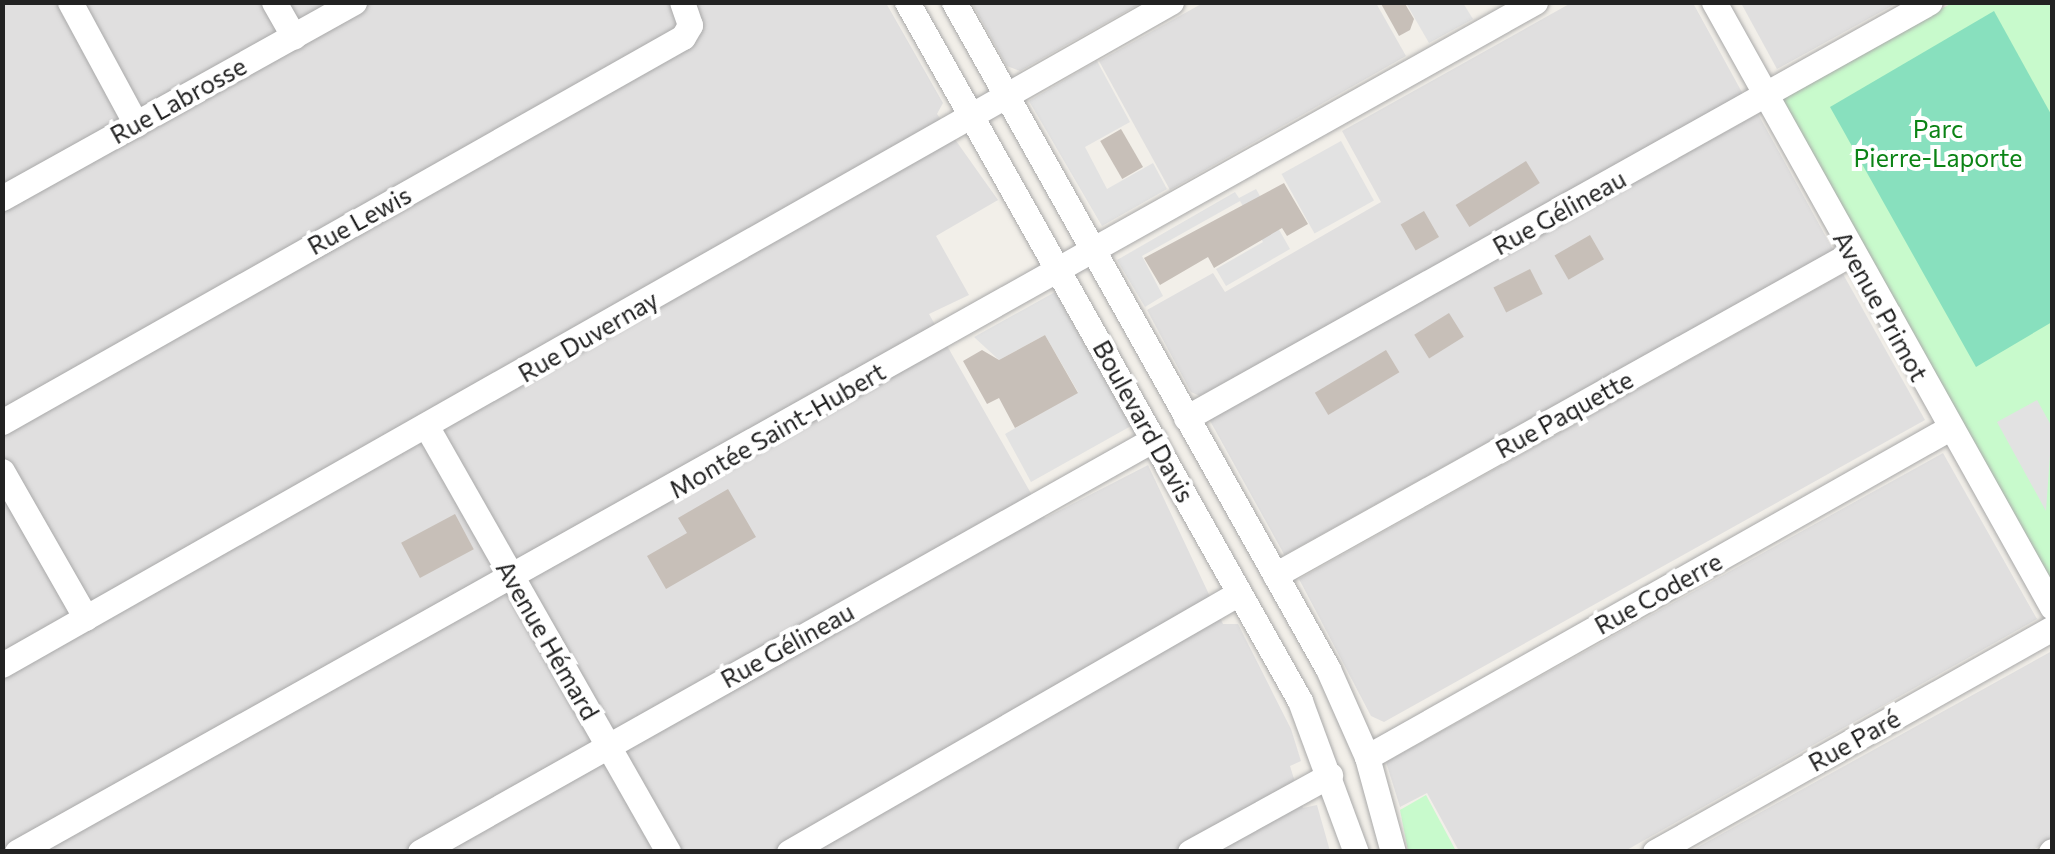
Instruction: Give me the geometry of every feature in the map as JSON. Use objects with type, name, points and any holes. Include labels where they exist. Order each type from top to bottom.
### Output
[{"type":"street","points":[[70,2],[136,124]]},
{"type":"street","points":[[274,2],[294,37]]},
{"type":"street","name":"Rue Labrosse","points":[[2,198],[354,2]]},
{"type":"street","name":"Rue Lewis","points":[[2,422],[683,37],[690,25],[682,2]]},
{"type":"street","name":"Boulevard Davis","points":[[907,2],[1300,702],[1356,852]]},
{"type":"street","name":"Boulevard Davis","points":[[954,2],[1274,575],[1368,757],[1393,852]]},
{"type":"street","name":"Rue Duvernay","points":[[2,664],[428,429],[1172,2]]},
{"type":"street","name":"Montée Saint-Hubert","points":[[17,852],[513,580],[1534,2]]},
{"type":"street","name":"Avenue Primot","points":[[1714,2],[1948,430],[2052,607]]},
{"type":"street","name":"Rue Gélineau","points":[[1186,418],[1765,98],[1930,2]]},
{"type":"street","name":"Rue Paquette","points":[[1274,575],[1852,253]]},
{"type":"street","points":[[1132,399],[1164,379]]},
{"type":"street","name":"Avenue Hémard","points":[[428,429],[668,852]]},
{"type":"street","name":"Rue Coderre","points":[[1368,757],[1948,430]]},
{"type":"street","name":"Rue Gélineau","points":[[420,852],[1154,439]]},
{"type":"street","points":[[2,471],[86,618]]},
{"type":"street","points":[[789,852],[1239,593]]},
{"type":"street","name":"Rue Paré","points":[[1655,852],[2052,628]]},
{"type":"street","points":[[1190,852],[1330,775]]},
{"type":"shaded area","points":[[2,3],[886,3],[943,103],[937,114],[998,200],[936,236],[969,295],[929,314],[1045,518],[1148,465],[1223,624],[1238,624],[1291,729],[1301,761],[1290,766],[1303,808],[1317,805],[1330,851],[3,851]]},
{"type":"shaded area","points":[[972,3],[1141,3],[1020,71],[1007,66]]},
{"type":"shaded area","points":[[1203,3],[1376,3],[1406,56],[1170,190],[1099,61]]},
{"type":"shaded area","points":[[1406,3],[1463,3],[1473,19],[1429,43]]},
{"type":"shaded area","points":[[1571,3],[1693,3],[1744,96],[1200,396],[1191,392],[1147,310],[1213,273],[1225,292],[1381,202],[1342,131]]},
{"type":"shaded area","points":[[1741,3],[1897,3],[1777,69]]},
{"type":"shaded area","points":[[1097,61],[1130,122],[1085,147],[1107,189],[1153,163],[1167,189],[1102,226],[1029,101]]},
{"type":"shaded area","points":[[1758,114],[1834,250],[1284,555],[1209,418]]},
{"type":"shaded area","points":[[1341,141],[1374,200],[1314,233],[1282,174]]},
{"type":"shaded area","points":[[1256,189],[1290,249],[1226,286],[1216,269],[1263,242],[1240,201],[1142,256],[1163,296],[1145,307],[1117,260],[1235,192],[1239,198]]},
{"type":"shaded area","points":[[1843,274],[1925,420],[1384,722],[1371,716],[1299,579]]},
{"type":"shaded area","points":[[1055,292],[1131,426],[1031,482],[1005,434],[1078,392],[1045,335],[999,360],[974,337]]},
{"type":"shaded area","points":[[2037,400],[2052,427],[2046,511],[1997,422]]},
{"type":"shaded area","points":[[1943,453],[2037,619],[1625,851],[1459,851],[1427,793],[1400,807],[1386,762]]},
{"type":"shaded area","points":[[2052,651],[2052,839],[2031,851],[1689,852]]},
{"type":"green space","name":"Parc Pierre-Laporte","points":[[1952,3],[2052,3],[2052,581],[1780,99]]},
{"type":"green space","points":[[1994,11],[2052,116],[2052,322],[1976,367],[1830,107]]},
{"type":"green space","points":[[1426,795],[1456,851],[1408,851],[1400,810]]},
{"type":"building","points":[[1380,2],[1404,2],[1414,19],[1410,30],[1399,36]]},
{"type":"building","points":[[1121,129],[1143,167],[1122,179],[1100,141]]},
{"type":"building","points":[[1526,161],[1540,183],[1469,227],[1456,205]]},
{"type":"building","points":[[1284,183],[1308,224],[1287,236],[1282,228],[1214,268],[1208,257],[1160,285],[1144,258]]},
{"type":"building","points":[[1424,211],[1439,237],[1416,250],[1401,224]]},
{"type":"building","points":[[1590,235],[1604,259],[1568,280],[1554,256]]},
{"type":"building","points":[[1530,269],[1543,294],[1506,313],[1493,288]]},
{"type":"building","points":[[1449,313],[1464,337],[1429,358],[1414,335]]},
{"type":"building","points":[[1045,335],[1078,393],[1015,428],[999,398],[987,404],[963,361],[982,350],[999,360]]},
{"type":"building","points":[[1386,350],[1399,372],[1328,415],[1315,393]]},
{"type":"building","points":[[728,489],[756,537],[666,589],[647,556],[687,533],[678,518]]},
{"type":"building","points":[[455,514],[474,549],[420,578],[401,543]]}]
